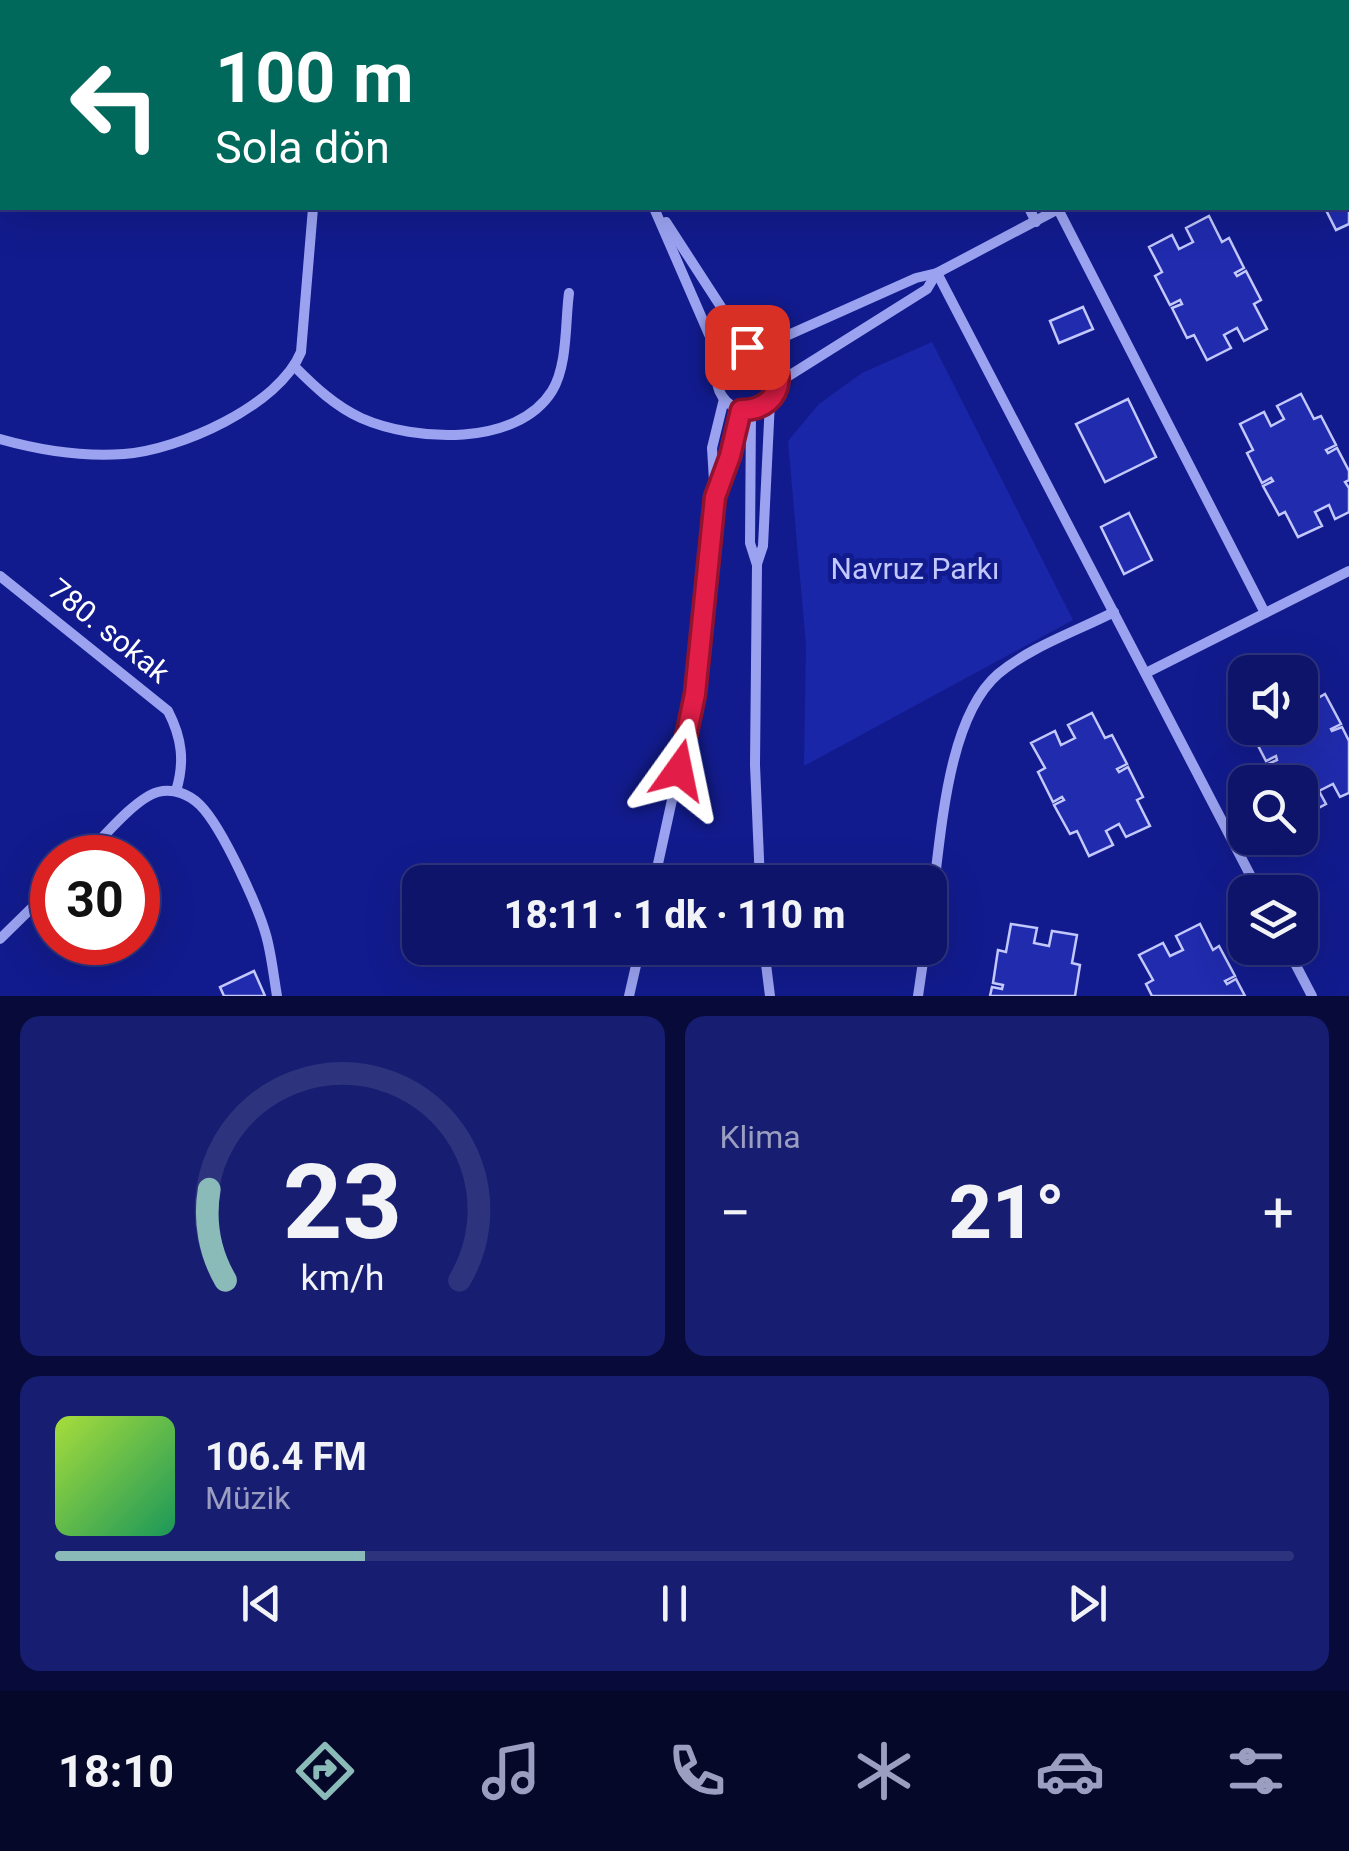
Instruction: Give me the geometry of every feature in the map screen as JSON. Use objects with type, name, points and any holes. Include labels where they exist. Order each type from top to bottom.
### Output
[{"type":"street","points":[[0,439],[75,453],[151,450],[198,433],[247,408],[280,385],[295,367],[303,337],[314,210]]},
{"type":"street","points":[[657,210],[752,348],[774,361],[779,382]]},
{"type":"street","points":[[657,210],[722,362]]},
{"type":"street","points":[[1030,210],[1036,222]]},
{"type":"street","points":[[658,865],[695,694],[715,497],[712,448],[724,399],[716,381],[722,362],[728,354],[752,348],[916,278],[937,273],[1057,210]]},
{"type":"street","points":[[1061,210],[1265,614]]},
{"type":"street","points":[[756,565],[763,546],[770,401],[779,382],[927,289],[937,273]]},
{"type":"street","points":[[937,273],[1250,875]]},
{"type":"street","points":[[295,367],[336,404],[382,426],[450,435],[507,426],[531,414],[558,377],[569,293]]},
{"type":"street","points":[[724,399],[746,410],[770,401]]},
{"type":"street","points":[[715,497],[746,410]]},
{"type":"street","points":[[746,410],[750,543],[756,565],[755,765],[759,865]]},
{"type":"street","points":[[1146,673],[1349,571]]},
{"type":"street","name":"780. sokak","points":[[0,576],[168,711],[182,752],[176,791]]},
{"type":"street","points":[[938,865],[955,753],[974,702],[986,686],[1016,661],[1114,612]]},
{"type":"street","points":[[106,835],[145,796],[166,790],[188,795],[206,812],[239,873],[268,940],[277,996]]},
{"type":"street","points":[[0,939],[30,910]]},
{"type":"street","points":[[629,996],[636,965]]},
{"type":"street","points":[[766,965],[770,996]]},
{"type":"street","points":[[918,996],[923,965]]},
{"type":"street","points":[[1296,965],[1312,996]]},
{"type":"green space","name":"Navruz Parkı","points":[[932,342],[1073,620],[804,766],[806,645],[788,441],[819,404],[862,373]]},
{"type":"building","points":[[1326,210],[1349,210],[1349,224],[1336,230]]},
{"type":"building","points":[[1209,216],[1222,242],[1229,238],[1244,268],[1235,273],[1237,276],[1246,271],[1261,300],[1254,304],[1267,329],[1244,341],[1237,328],[1224,335],[1231,348],[1207,360],[1194,335],[1187,338],[1172,308],[1182,304],[1180,300],[1170,305],[1155,276],[1162,272],[1149,247],[1172,235],[1179,249],[1193,242],[1186,228]]},
{"type":"building","points":[[1083,307],[1093,329],[1059,343],[1050,321]]},
{"type":"building","points":[[1301,394],[1314,419],[1321,416],[1336,445],[1326,450],[1328,453],[1337,448],[1349,471],[1349,480],[1345,482],[1349,488],[1349,512],[1335,519],[1329,505],[1315,512],[1322,526],[1298,537],[1285,512],[1279,515],[1263,486],[1273,481],[1271,478],[1262,483],[1247,453],[1253,450],[1240,424],[1264,412],[1271,426],[1284,419],[1277,406]]},
{"type":"building","points":[[1128,399],[1156,457],[1105,482],[1076,424]]},
{"type":"building","points":[[1129,513],[1152,560],[1124,574],[1101,527]]},
{"type":"building","points":[[1325,694],[1341,724],[1332,731],[1342,727],[1349,741],[1349,793],[1340,797],[1333,784],[1319,791],[1326,804],[1318,808],[1318,765],[1269,765],[1277,760],[1276,756],[1266,761],[1258,745],[1318,745],[1318,698]]},
{"type":"building","points":[[1092,713],[1105,738],[1112,735],[1127,764],[1117,769],[1119,772],[1128,767],[1143,797],[1137,800],[1150,826],[1126,837],[1119,824],[1106,831],[1113,845],[1089,856],[1077,831],[1070,834],[1054,805],[1064,800],[1062,797],[1053,802],[1038,772],[1045,768],[1031,743],[1055,731],[1061,745],[1075,738],[1068,725]]},
{"type":"building","points":[[1011,924],[1037,928],[1034,943],[1049,946],[1052,931],[1077,935],[1072,963],[1080,965],[1075,996],[990,996],[992,987],[1002,989],[1003,985],[993,983],[998,950],[1006,952]]},
{"type":"building","points":[[1200,924],[1213,950],[1219,946],[1235,976],[1225,981],[1227,984],[1236,979],[1245,996],[1152,996],[1146,984],[1153,980],[1139,955],[1163,943],[1170,956],[1183,950],[1176,936]]},
{"type":"building","points":[[254,971],[265,996],[224,996],[220,987]]},
{"type":"route","points":[[679,770],[695,694],[715,497],[741,410],[762,407],[770,401],[779,382],[774,361],[757,348],[747,347]]}]
